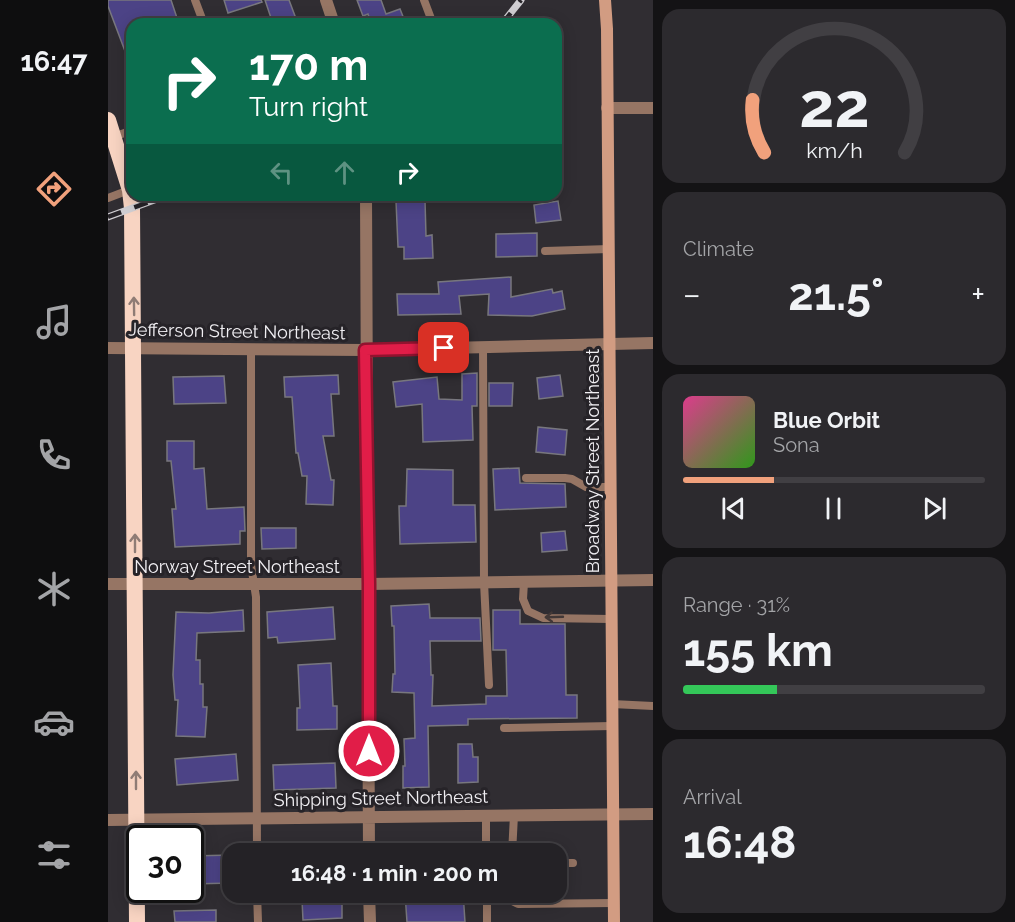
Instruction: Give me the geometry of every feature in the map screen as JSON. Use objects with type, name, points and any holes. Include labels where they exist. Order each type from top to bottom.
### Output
[{"type":"highway","points":[[108,120],[126,174]]},
{"type":"highway","points":[[132,201],[136,584],[136,922]]},
{"type":"main road","name":"Broadway Street Northeast","points":[[605,0],[614,922]]},
{"type":"street","points":[[326,0],[332,18]]},
{"type":"street","points":[[607,108],[653,108]]},
{"type":"street","points":[[366,201],[369,843]]},
{"type":"street","name":"Jefferson Street Northeast","points":[[108,348],[365,350],[653,343]]},
{"type":"street","name":"Norway Street Northeast","points":[[108,584],[369,584],[653,580]]},
{"type":"street","name":"Shipping Street Northeast","points":[[108,820],[653,814]]},
{"type":"street","points":[[369,903],[370,922]]},
{"type":"lane","points":[[195,0],[202,18]]},
{"type":"lane","points":[[424,0],[431,18]]},
{"type":"lane","points":[[114,137],[126,132]]},
{"type":"lane","points":[[108,198],[126,191]]},
{"type":"lane","points":[[545,251],[609,249]]},
{"type":"lane","points":[[483,347],[484,582],[489,685]]},
{"type":"lane","points":[[251,349],[251,565],[256,597],[257,843]]},
{"type":"lane","points":[[525,478],[564,478],[572,479],[586,487],[611,487]]},
{"type":"lane","points":[[524,582],[523,599],[528,612],[543,618],[611,619]]},
{"type":"lane","points":[[612,704],[653,706]]},
{"type":"lane","points":[[504,728],[612,726]]},
{"type":"lane","points":[[486,815],[486,843]]},
{"type":"lane","points":[[513,843],[514,815]]},
{"type":"lane","points":[[567,863],[573,863]]},
{"type":"lane","points":[[257,903],[258,922]]},
{"type":"lane","points":[[487,903],[487,922]]},
{"type":"lane","points":[[516,903],[614,903]]},
{"type":"building","points":[[108,0],[171,0],[177,18],[126,18],[126,54],[108,6]]},
{"type":"building","points":[[224,0],[261,0],[262,2],[228,13]]},
{"type":"building","points":[[265,0],[289,0],[296,18],[271,18]]},
{"type":"building","points":[[357,0],[381,0],[386,14],[400,9],[404,18],[369,18],[368,14],[363,16]]},
{"type":"building","points":[[396,201],[425,201],[426,236],[432,235],[433,258],[404,259],[404,247],[398,247]]},
{"type":"building","points":[[558,201],[561,220],[536,223],[534,205]]},
{"type":"building","points":[[537,233],[537,256],[496,257],[496,234]]},
{"type":"building","points":[[511,277],[511,297],[552,289],[553,293],[562,291],[565,309],[532,316],[488,315],[489,294],[459,296],[461,314],[398,315],[397,294],[439,294],[438,282]]},
{"type":"building","points":[[477,373],[477,406],[472,406],[473,440],[423,442],[422,404],[396,407],[393,382],[437,377],[439,399],[462,400],[462,374]]},
{"type":"building","points":[[338,375],[339,394],[331,394],[334,436],[323,436],[331,480],[334,480],[333,505],[306,504],[307,476],[302,476],[298,453],[296,453],[292,397],[285,397],[284,377]]},
{"type":"building","points":[[560,375],[563,396],[539,399],[537,378]]},
{"type":"building","points":[[224,376],[226,403],[174,404],[173,377]]},
{"type":"building","points":[[489,383],[513,383],[512,406],[489,406]]},
{"type":"building","points":[[538,427],[567,430],[565,455],[536,452]]},
{"type":"building","points":[[167,441],[194,441],[194,469],[204,468],[207,509],[244,507],[245,531],[240,531],[240,544],[175,547],[172,509],[176,509],[171,461],[167,461]]},
{"type":"building","points":[[519,468],[520,483],[565,484],[566,507],[495,510],[493,469]]},
{"type":"building","points":[[407,469],[453,470],[453,505],[475,505],[476,542],[400,544],[399,506],[406,506]]},
{"type":"building","points":[[261,528],[296,528],[296,548],[262,549]]},
{"type":"building","points":[[565,531],[567,550],[542,552],[541,533]]},
{"type":"building","points":[[429,604],[430,618],[480,618],[481,641],[430,641],[431,675],[433,675],[432,706],[486,704],[486,696],[507,696],[506,650],[493,650],[493,610],[520,610],[520,624],[565,624],[566,695],[577,695],[577,718],[468,719],[468,725],[428,726],[429,787],[403,788],[404,739],[415,738],[414,693],[392,692],[393,674],[395,674],[394,626],[392,626],[391,606]]},
{"type":"building","points":[[333,607],[335,639],[278,643],[277,637],[268,638],[267,612]]},
{"type":"building","points":[[243,610],[244,631],[197,633],[196,660],[200,660],[203,707],[207,707],[205,737],[176,736],[178,700],[175,700],[173,675],[176,612],[209,613]]},
{"type":"building","points":[[331,663],[333,706],[337,706],[337,729],[297,730],[297,708],[300,708],[298,665]]},
{"type":"building","points":[[458,744],[472,744],[473,757],[478,757],[478,782],[458,783]]},
{"type":"building","points":[[236,754],[238,780],[177,785],[175,759]]},
{"type":"building","points":[[335,763],[336,788],[274,790],[273,765]]},
{"type":"building","points":[[222,855],[222,883],[204,884],[204,856]]},
{"type":"building","points":[[302,903],[342,903],[342,918],[303,920]]},
{"type":"building","points":[[406,903],[464,903],[465,922],[407,922]]},
{"type":"building","points":[[216,910],[216,922],[175,922],[174,911]]},
{"type":"railway","points":[[507,18],[521,0]]},
{"type":"railway","points":[[108,217],[152,201]]},
{"type":"route","points":[[369,751],[365,350],[444,348]]}]
